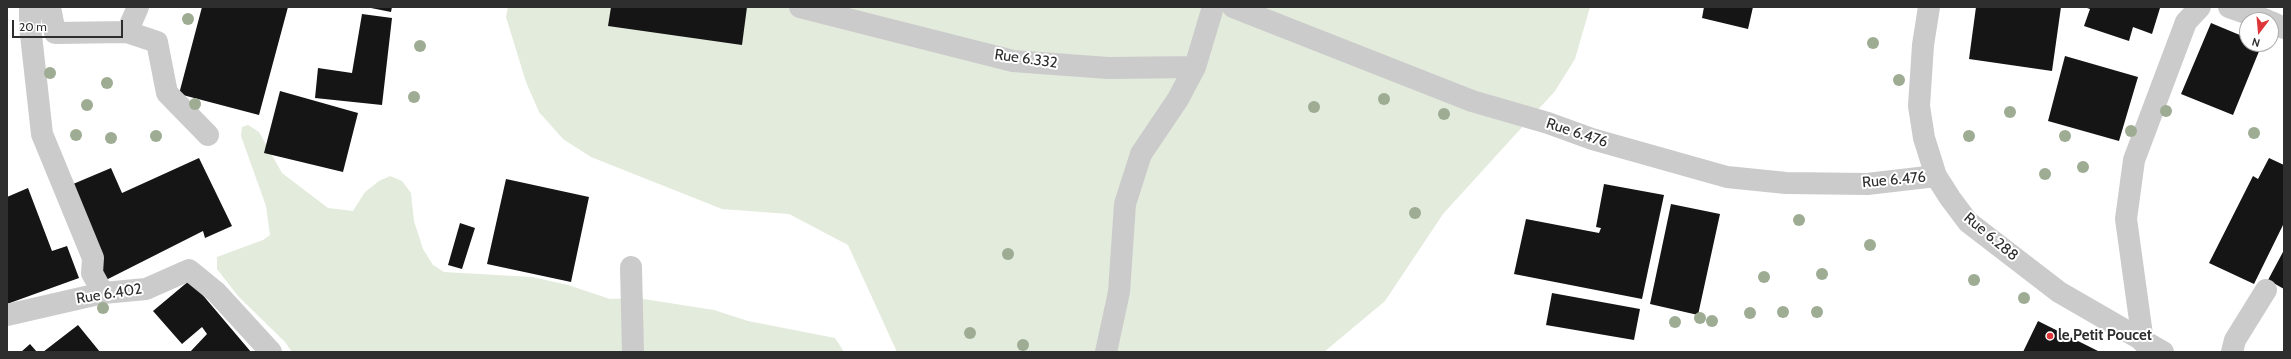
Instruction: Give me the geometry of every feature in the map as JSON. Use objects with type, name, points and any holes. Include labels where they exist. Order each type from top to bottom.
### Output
[{"type":"street","points":[[30,7],[30,26],[42,134],[93,258],[92,273],[103,293]]},
{"type":"street","points":[[50,7],[55,33],[127,32],[157,42],[167,93],[208,135]]},
{"type":"street","points":[[127,32],[138,7]]},
{"type":"street","name":"Rue 6.332","points":[[800,7],[1013,61],[1108,68],[1195,67]]},
{"type":"street","points":[[1106,352],[1119,292],[1125,204],[1141,154],[1178,99],[1195,67],[1213,7]]},
{"type":"street","name":"Rue 6.476","points":[[1233,7],[1472,101],[1548,123],[1592,139],[1727,177],[1786,183],[1867,184],[1936,176]]},
{"type":"street","name":"Rue 6.288","points":[[1929,7],[1923,45],[1918,106],[1924,138],[1936,176],[1968,222],[2059,292],[2162,352]]},
{"type":"street","points":[[2143,342],[2126,219],[2134,160],[2186,22],[2200,7]]},
{"type":"street","points":[[2229,7],[2243,12]]},
{"type":"street","points":[[631,267],[633,352]]},
{"type":"street","name":"Rue 6.402","points":[[7,315],[103,293],[146,289],[189,270],[216,292],[271,352]]},
{"type":"street","points":[[2232,352],[2235,340],[2266,290]]},
{"type":"green space","points":[[508,7],[1590,7],[1575,59],[1555,91],[1443,214],[1385,301],[1324,352],[897,352],[848,245],[789,214],[722,209],[591,157],[563,139],[539,112],[526,82],[506,17]]},
{"type":"green space","points":[[248,125],[259,132],[282,173],[328,208],[353,211],[365,192],[379,181],[390,176],[402,181],[411,193],[414,221],[423,249],[433,265],[444,272],[532,277],[568,285],[610,299],[637,298],[714,310],[748,321],[835,338],[844,352],[292,352],[285,342],[238,296],[217,269],[217,257],[263,240],[270,235],[266,206],[241,136],[242,127]]},
{"type":"building","points":[[202,7],[288,7],[259,115],[179,94]]},
{"type":"building","points":[[366,7],[392,7],[391,12]]},
{"type":"building","points":[[611,7],[747,7],[742,45],[608,26]]},
{"type":"building","points":[[1704,7],[1753,7],[1748,29],[1702,18]]},
{"type":"building","points":[[1976,7],[2061,7],[2052,71],[1969,59]]},
{"type":"building","points":[[2084,7],[2160,8],[2152,34],[2133,27],[2129,41],[2084,26],[2090,9]]},
{"type":"building","points":[[362,14],[392,18],[382,105],[315,98],[318,68],[352,73]]},
{"type":"building","points":[[2211,23],[2239,35],[2239,52],[2259,52],[2233,115],[2181,94]]},
{"type":"building","points":[[2065,56],[2138,77],[2119,141],[2048,121]]},
{"type":"building","points":[[280,91],[358,113],[343,172],[264,153]]},
{"type":"building","points":[[199,158],[232,226],[205,238],[203,231],[106,280],[66,187],[111,168],[122,193]]},
{"type":"building","points":[[2269,158],[2284,165],[2284,223],[2254,284],[2209,263],[2253,176],[2258,179]]},
{"type":"building","points":[[506,179],[589,197],[571,282],[487,264]]},
{"type":"building","points":[[1604,184],[1664,195],[1642,299],[1514,274],[1526,219],[1599,233],[1601,228],[1596,227]]},
{"type":"building","points":[[28,188],[52,251],[67,246],[79,278],[7,304],[7,197]]},
{"type":"building","points":[[1671,204],[1720,214],[1698,315],[1650,304]]},
{"type":"building","points":[[460,223],[475,228],[462,269],[448,265]]},
{"type":"building","points":[[2284,250],[2284,289],[2268,280]]},
{"type":"building","points":[[190,280],[251,352],[190,352],[207,334],[202,327],[182,344],[153,311]]},
{"type":"building","points":[[1552,293],[1640,309],[1634,340],[1546,325]]},
{"type":"building","name":"le Petit Poucet","points":[[2038,321],[2100,352],[2023,352]]},
{"type":"building","points":[[78,325],[100,352],[43,352]]},
{"type":"building","points":[[30,344],[37,352],[21,352]]},
{"type":"place","name":"le Petit Poucet","points":[[2050,336]]}]
